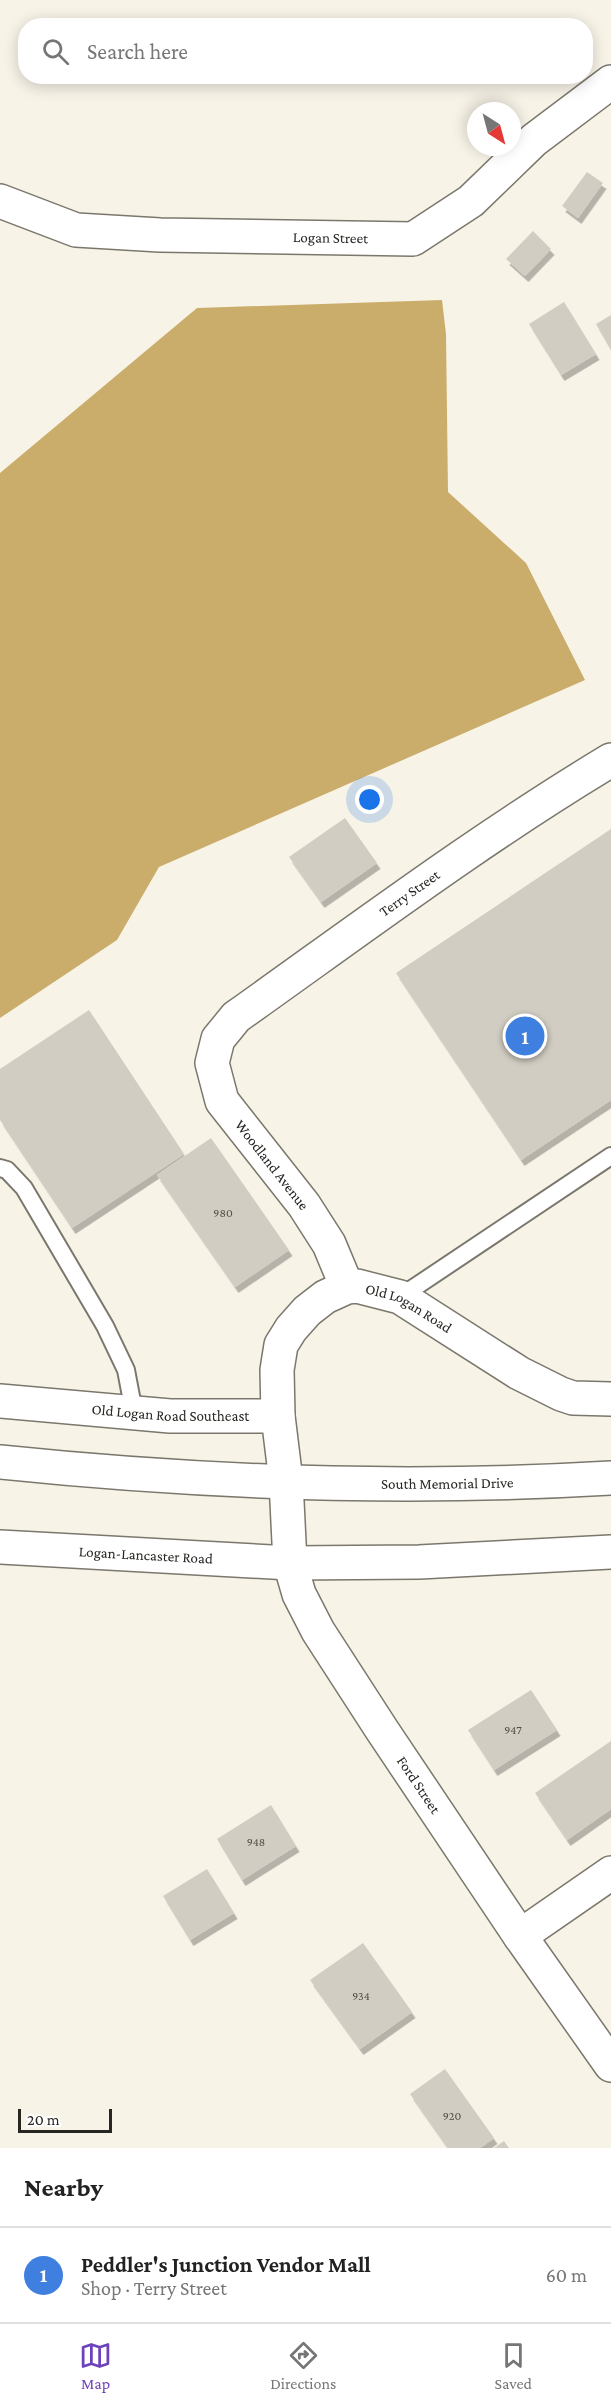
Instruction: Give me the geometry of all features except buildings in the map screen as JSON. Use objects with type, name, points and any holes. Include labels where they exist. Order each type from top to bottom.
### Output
[{"type":"main road","name":"Logan Street","points":[[0,201],[76,230],[160,235],[413,238],[471,201],[534,140],[611,82]]},
{"type":"main road","name":"Terry Street","points":[[218,1040],[236,1017],[442,869],[544,800],[611,760]]},
{"type":"main road","name":"Woodland Avenue","points":[[218,1040],[212,1063],[222,1101],[304,1205],[329,1244],[347,1287]]},
{"type":"main road","name":"Old Logan Road","points":[[278,1416],[277,1370],[281,1345],[307,1311],[326,1297],[347,1287],[357,1286],[400,1298],[519,1373],[561,1394],[573,1398],[611,1399]]},
{"type":"main road","name":"Old Logan Road Southeast","points":[[0,1401],[171,1416],[278,1416]]},
{"type":"main road","points":[[0,1462],[111,1472],[286,1480],[278,1416]]},
{"type":"main road","name":"South Memorial Drive","points":[[286,1480],[422,1483],[611,1478]]},
{"type":"main road","name":"Ford Street","points":[[286,1480],[290,1563],[299,1594],[318,1631],[520,1936],[611,2065]]},
{"type":"main road","name":"Logan-Lancaster Road","points":[[0,1547],[290,1563]]},
{"type":"main road","points":[[290,1563],[419,1562],[611,1552]]},
{"type":"main road","points":[[520,1936],[611,1873]]},
{"type":"lane","points":[[400,1298],[611,1156]]},
{"type":"lane","points":[[0,1168],[7,1170],[24,1188],[105,1326],[126,1370],[134,1412]]},
{"type":"shaded area","points":[[442,300],[446,334],[448,492],[526,563],[585,680],[159,867],[117,940],[0,1018],[0,473],[197,308]]},
{"type":"place","name":"Peddler's Junction Vendor Mall","points":[[525,1036]]}]
